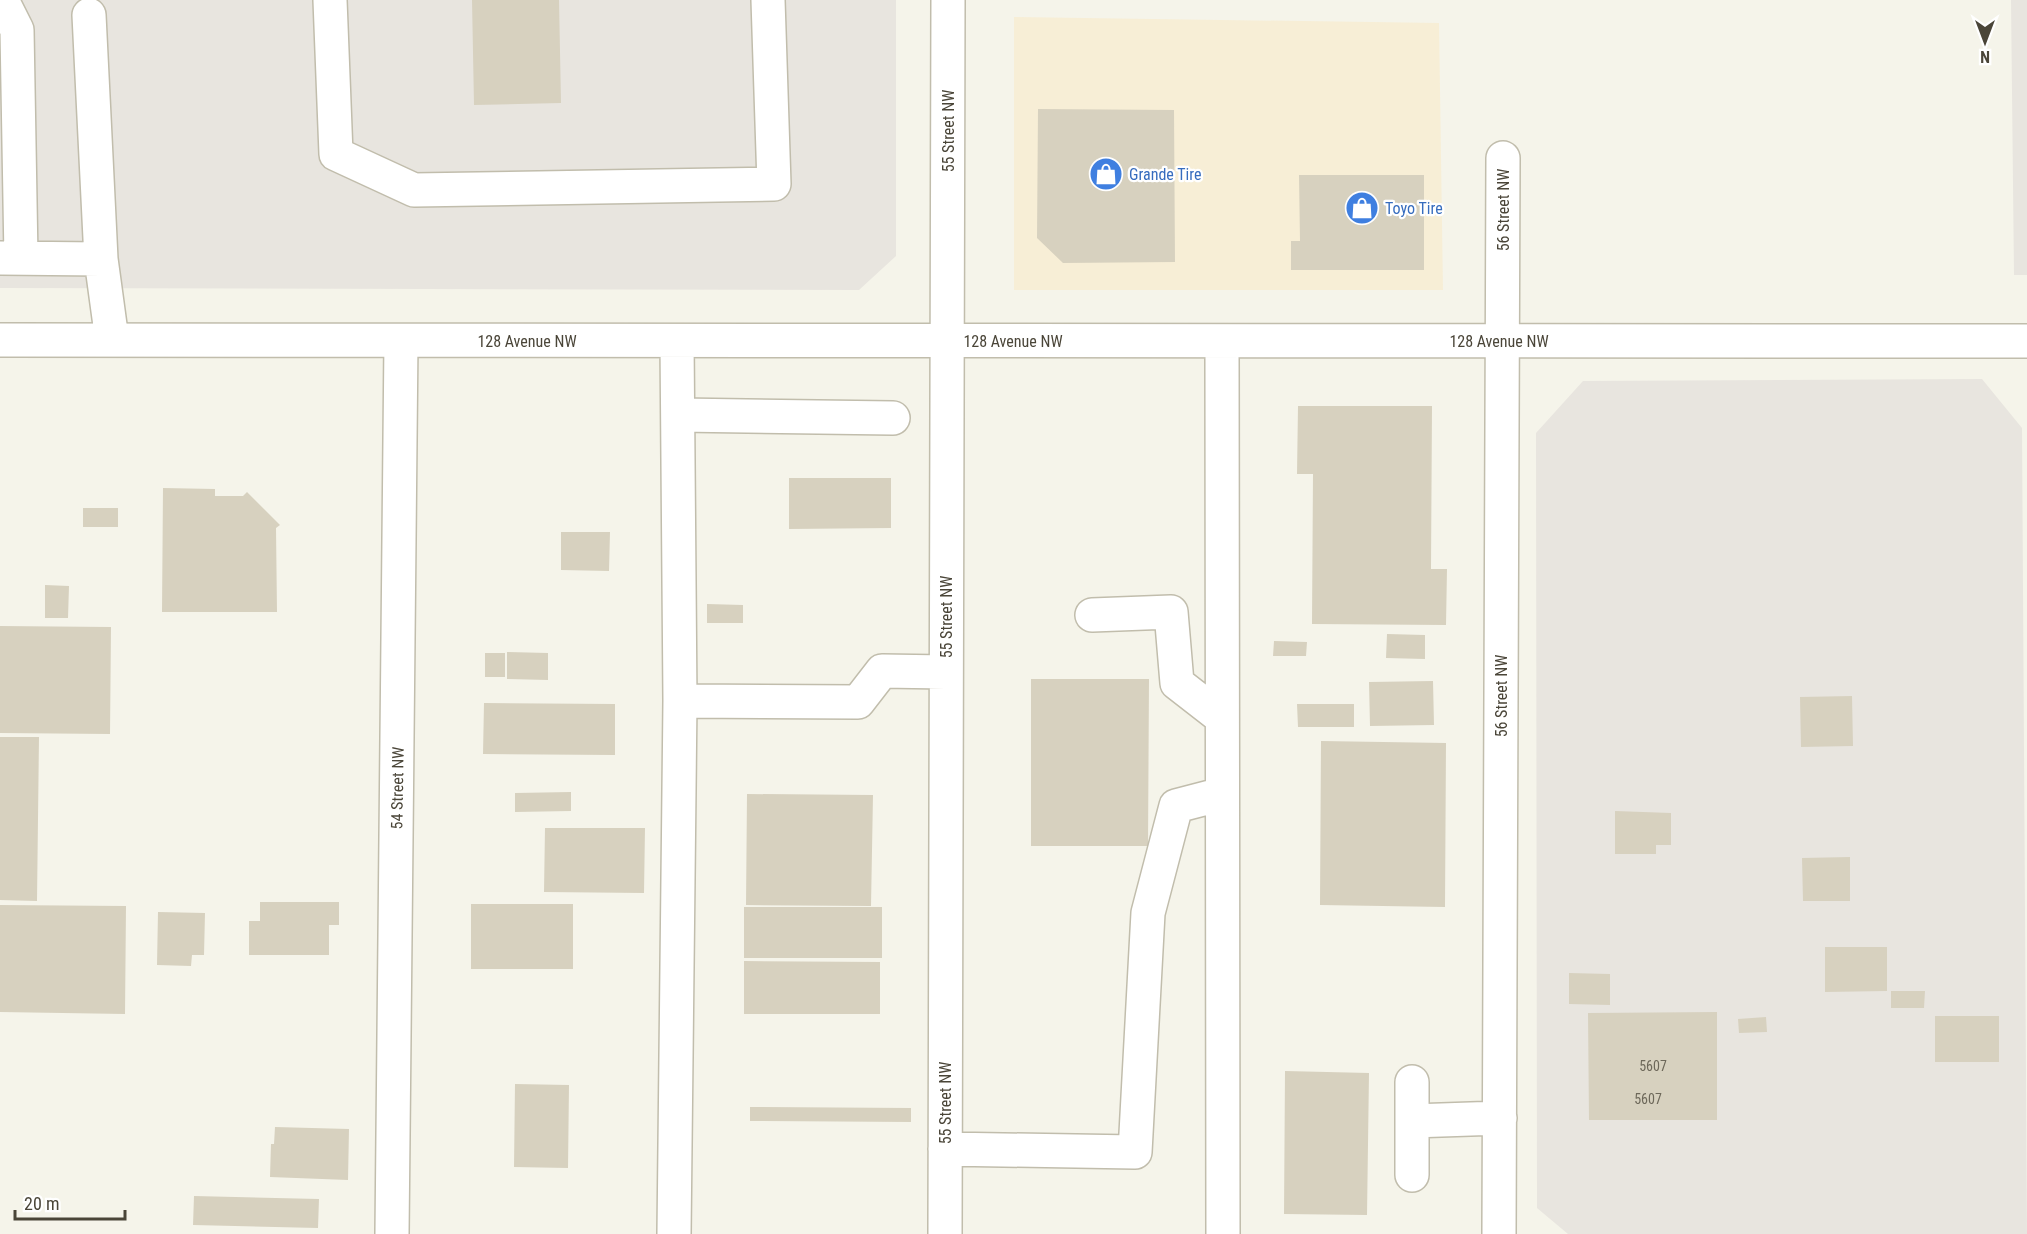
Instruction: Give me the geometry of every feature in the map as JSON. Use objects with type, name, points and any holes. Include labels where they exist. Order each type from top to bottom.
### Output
[{"type":"street","points":[[2,0],[16,30],[11,258],[101,259]]},
{"type":"street","points":[[330,0],[336,154],[414,190],[774,184],[768,0]]},
{"type":"street","name":"55 Street NW","points":[[945,1234],[948,0]]},
{"type":"street","points":[[88,15],[101,259],[112,340]]},
{"type":"street","name":"56 Street NW","points":[[1499,1234],[1503,158]]},
{"type":"street","name":"128 Avenue NW","points":[[0,340],[2027,340]]},
{"type":"street","points":[[1222,340],[1223,1234]]},
{"type":"street","name":"54 Street NW","points":[[392,1234],[402,341]]},
{"type":"street","points":[[674,1234],[680,701],[677,341]]},
{"type":"street","points":[[679,415],[893,418]]},
{"type":"street","points":[[1092,615],[1171,612],[1176,683],[1222,718]]},
{"type":"street","points":[[680,701],[858,702],[882,671],[946,672]]},
{"type":"street","points":[[945,1149],[1135,1152],[1148,913],[1176,806],[1222,794]]},
{"type":"street","points":[[1412,1082],[1412,1175]]},
{"type":"street","points":[[1412,1121],[1500,1118]]},
{"type":"shaded area","points":[[0,0],[896,0],[896,256],[859,290],[0,288]]},
{"type":"shaded area","points":[[2011,0],[2027,0],[2027,275],[2014,275]]},
{"type":"shaded area","points":[[1014,17],[1439,23],[1443,290],[1014,290]]},
{"type":"shaded area","points":[[1982,379],[2022,428],[2027,1234],[1568,1234],[1537,1208],[1536,433],[1583,381]]},
{"type":"building","points":[[472,0],[559,0],[561,103],[474,105]]},
{"type":"building","name":"Grande Tire","points":[[1038,109],[1174,110],[1175,262],[1063,263],[1037,238]]},
{"type":"building","name":"Toyo Tire","points":[[1299,175],[1424,175],[1424,270],[1291,270],[1291,241],[1300,241]]},
{"type":"building","points":[[1298,406],[1432,406],[1431,569],[1447,569],[1446,625],[1312,624],[1313,474],[1297,474]]},
{"type":"building","points":[[789,478],[891,478],[891,528],[789,529]]},
{"type":"building","points":[[163,488],[215,489],[215,496],[243,496],[247,492],[280,525],[276,528],[277,612],[162,612]]},
{"type":"building","points":[[83,508],[118,508],[118,527],[83,527]]},
{"type":"building","points":[[561,532],[610,532],[609,571],[561,570]]},
{"type":"building","points":[[45,585],[69,586],[68,618],[45,618]]},
{"type":"building","points":[[707,604],[743,605],[743,623],[707,623]]},
{"type":"building","points":[[0,626],[111,627],[110,734],[0,733]]},
{"type":"building","points":[[1387,634],[1425,635],[1425,659],[1386,658]]},
{"type":"building","points":[[1274,641],[1307,642],[1306,656],[1273,656]]},
{"type":"building","points":[[507,652],[548,653],[548,680],[507,679]]},
{"type":"building","points":[[485,653],[505,653],[505,677],[485,677]]},
{"type":"building","points":[[1031,679],[1149,679],[1148,846],[1031,846]]},
{"type":"building","points":[[1433,681],[1434,725],[1370,726],[1369,682]]},
{"type":"building","points":[[1852,696],[1853,746],[1801,747],[1800,697]]},
{"type":"building","points":[[484,703],[615,704],[615,755],[483,754]]},
{"type":"building","points":[[1297,704],[1354,704],[1354,727],[1298,727]]},
{"type":"building","points":[[0,737],[39,737],[37,901],[0,900]]},
{"type":"building","points":[[1321,741],[1446,743],[1445,907],[1320,905]]},
{"type":"building","points":[[571,792],[571,811],[515,812],[515,793]]},
{"type":"building","points":[[747,794],[873,795],[871,906],[746,905]]},
{"type":"building","points":[[1615,811],[1671,813],[1671,845],[1656,845],[1656,854],[1615,854]]},
{"type":"building","points":[[545,828],[645,828],[644,893],[544,892]]},
{"type":"building","points":[[1850,857],[1850,901],[1803,901],[1802,858]]},
{"type":"building","points":[[260,902],[339,902],[339,925],[329,925],[329,955],[249,955],[249,921],[260,921]]},
{"type":"building","points":[[471,904],[573,904],[573,969],[471,969]]},
{"type":"building","points":[[0,905],[126,906],[125,1014],[0,1012]]},
{"type":"building","points":[[744,907],[882,907],[882,958],[744,958]]},
{"type":"building","points":[[158,912],[205,913],[204,955],[192,955],[191,966],[157,965]]},
{"type":"building","points":[[1825,947],[1887,947],[1887,991],[1825,992]]},
{"type":"building","points":[[744,961],[880,962],[880,1014],[744,1014]]},
{"type":"building","points":[[1569,973],[1610,974],[1610,1005],[1569,1004]]},
{"type":"building","points":[[1891,991],[1925,991],[1924,1008],[1891,1008]]},
{"type":"building","points":[[1717,1012],[1717,1120],[1589,1120],[1588,1013]]},
{"type":"building","points":[[1935,1016],[1999,1016],[1999,1062],[1935,1062]]},
{"type":"building","points":[[1766,1017],[1767,1032],[1739,1033],[1738,1019]]},
{"type":"building","points":[[1285,1071],[1369,1073],[1367,1215],[1284,1214]]},
{"type":"building","points":[[515,1084],[569,1085],[568,1168],[514,1167]]},
{"type":"building","points":[[750,1107],[911,1108],[911,1122],[750,1121]]},
{"type":"building","points":[[275,1127],[349,1129],[348,1180],[270,1177],[271,1144],[274,1144]]},
{"type":"building","points":[[194,1196],[319,1199],[318,1228],[193,1225]]},
{"type":"place","name":"Grande Tire","points":[[1106,174]]},
{"type":"place","name":"Toyo Tire","points":[[1362,208]]}]
